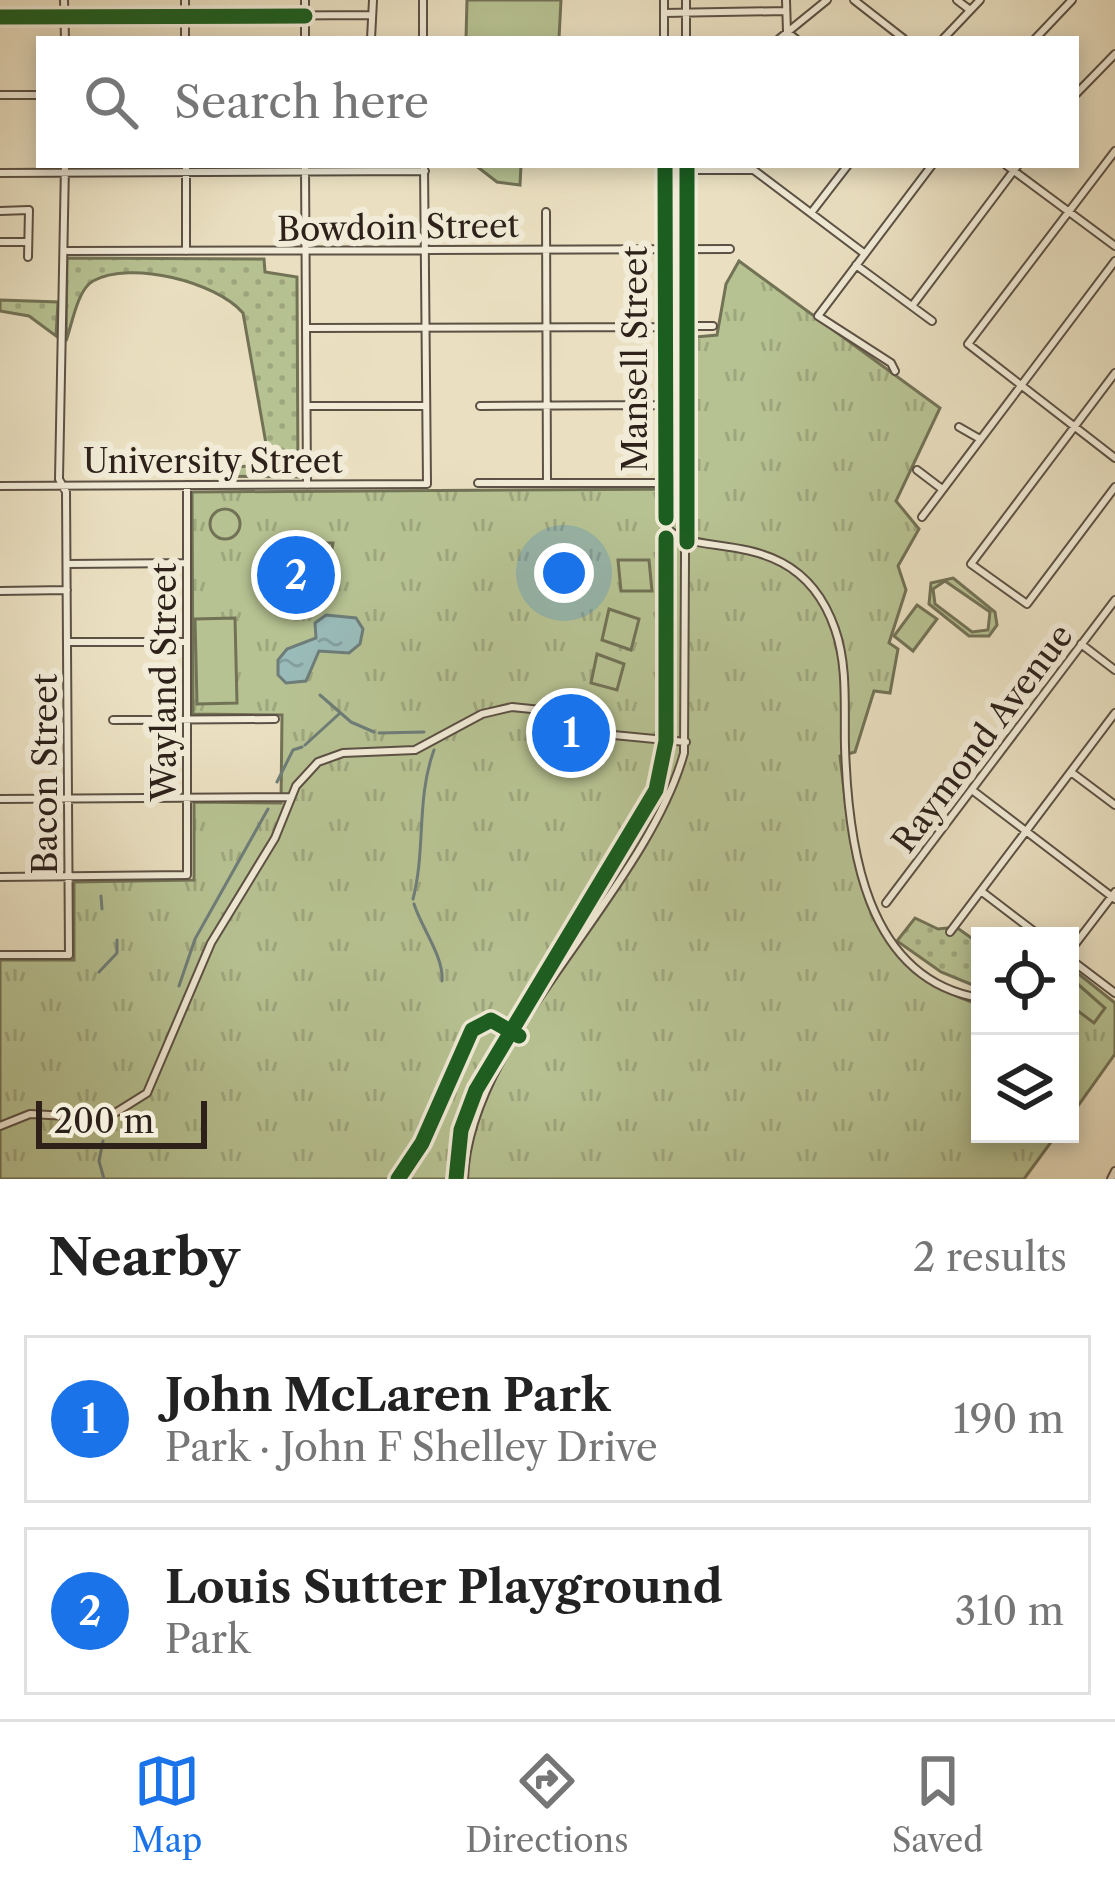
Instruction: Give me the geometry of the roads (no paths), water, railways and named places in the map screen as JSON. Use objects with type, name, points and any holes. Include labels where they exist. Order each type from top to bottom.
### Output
[{"type":"street","points":[[64,0],[64,36]]},
{"type":"street","points":[[185,0],[185,36]]},
{"type":"street","points":[[305,0],[305,36]]},
{"type":"street","points":[[370,36],[373,0]]},
{"type":"street","points":[[422,0],[423,36]]},
{"type":"street","points":[[664,0],[664,36]]},
{"type":"street","points":[[686,0],[686,36]]},
{"type":"street","points":[[786,0],[788,32],[793,36]]},
{"type":"street","points":[[783,36],[827,0]]},
{"type":"street","points":[[854,0],[900,36]]},
{"type":"street","points":[[957,0],[970,10]]},
{"type":"street","points":[[946,36],[980,0]]},
{"type":"street","points":[[1037,36],[1072,0]]},
{"type":"street","points":[[664,13],[786,11]]},
{"type":"street","points":[[0,17],[370,15]]},
{"type":"street","points":[[1079,91],[1115,54]]},
{"type":"street","points":[[0,95],[36,95]]},
{"type":"street","points":[[1115,151],[968,346],[1115,458]]},
{"type":"street","points":[[0,173],[424,168],[426,406],[307,406]]},
{"type":"street","name":"Mansell Street","points":[[665,168],[667,527],[687,542]]},
{"type":"street","name":"Mansell Street","points":[[464,1179],[467,1147],[484,1095],[662,811],[686,742],[687,168]]},
{"type":"street","points":[[751,168],[865,254]]},
{"type":"street","points":[[812,213],[846,168]]},
{"type":"street","points":[[895,371],[891,363],[818,316],[930,168]]},
{"type":"street","points":[[912,306],[1011,168]]},
{"type":"street","points":[[1013,168],[1115,246]]},
{"type":"street","name":"Bacon Street","points":[[0,955],[69,955],[68,564],[59,352],[66,250],[65,169]]},
{"type":"street","points":[[185,169],[186,251]]},
{"type":"street","points":[[305,169],[307,485]]},
{"type":"street","points":[[0,211],[29,210],[28,256]]},
{"type":"street","points":[[546,212],[547,483]]},
{"type":"street","points":[[0,242],[28,242]]},
{"type":"street","name":"Bowdoin Street","points":[[66,250],[730,249]]},
{"type":"street","points":[[922,517],[1115,261]]},
{"type":"street","points":[[856,265],[932,321]]},
{"type":"street","points":[[306,328],[665,326]]},
{"type":"street","points":[[687,326],[712,326]]},
{"type":"street","points":[[1115,373],[971,564],[1027,604],[1115,487]]},
{"type":"street","points":[[480,406],[666,405]]},
{"type":"street","name":"University Street","points":[[0,486],[427,484],[426,406]]},
{"type":"street","points":[[959,427],[980,439]]},
{"type":"street","points":[[917,470],[943,489]]},
{"type":"street","points":[[478,483],[666,483]]},
{"type":"street","name":"Wayland Street","points":[[68,877],[184,876],[187,485]]},
{"type":"street","points":[[687,542],[732,544],[770,556],[796,572],[823,604],[841,655],[851,814],[872,908],[887,938],[916,969],[941,986],[971,995]]},
{"type":"street","points":[[68,564],[187,563]]},
{"type":"street","points":[[0,591],[68,590]]},
{"type":"street","name":"Raymond Avenue","points":[[886,904],[1115,600]]},
{"type":"street","points":[[68,642],[188,642]]},
{"type":"street","points":[[1081,644],[1115,670]]},
{"type":"street","points":[[0,1126],[30,1114],[98,1120],[142,1100],[156,1081],[211,943],[274,838],[290,797],[310,769],[326,758],[416,750],[501,708],[541,710],[603,734],[686,742]]},
{"type":"street","points":[[950,932],[1115,713]]},
{"type":"street","points":[[113,720],[274,719]]},
{"type":"street","points":[[1071,772],[1115,805]]},
{"type":"street","points":[[972,790],[1114,896],[1079,943]]},
{"type":"street","points":[[0,799],[290,797]]},
{"type":"street","points":[[0,877],[68,877]]},
{"type":"street","points":[[981,891],[1028,927]]},
{"type":"street","points":[[1079,963],[1115,993]]},
{"type":"water","points":[[326,615],[356,618],[363,629],[360,644],[349,653],[319,651],[306,681],[286,683],[278,675],[278,660],[287,649],[316,638],[315,623]]},
{"type":"waterway","points":[[320,695],[351,722],[374,732]]},
{"type":"waterway","points":[[305,745],[339,714]]},
{"type":"waterway","points":[[379,733],[424,732]]},
{"type":"waterway","points":[[277,782],[293,750],[302,747]]},
{"type":"waterway","points":[[413,899],[425,787],[434,750]]},
{"type":"waterway","points":[[179,986],[195,939],[268,809]]},
{"type":"waterway","points":[[101,896],[102,909]]},
{"type":"waterway","points":[[414,904],[436,953],[442,981]]},
{"type":"waterway","points":[[99,972],[117,953],[117,940]]},
{"type":"waterway","points":[[104,1135],[109,1127]]},
{"type":"waterway","points":[[103,1141],[99,1161],[104,1179]]},
{"type":"place","name":"Louis Sutter Playground","points":[[296,575]]},
{"type":"place","name":"John McLaren Park","points":[[571,733]]}]
